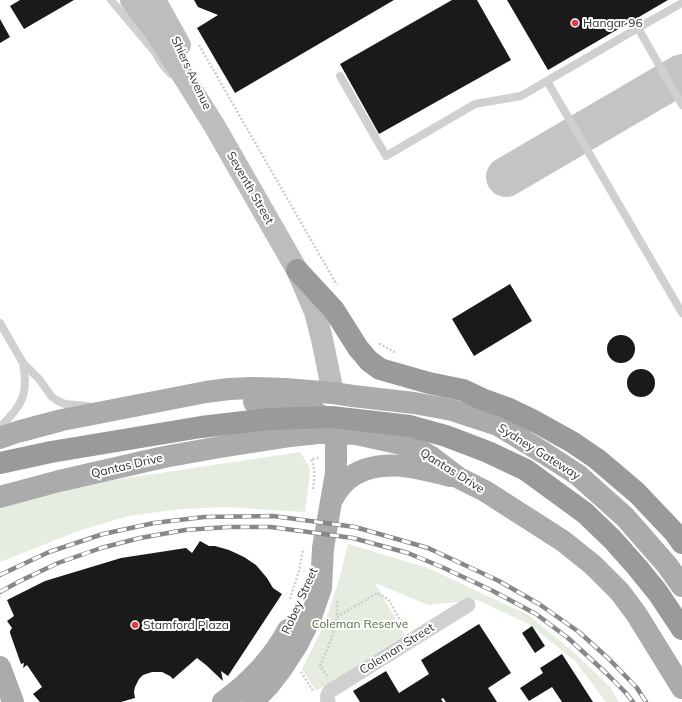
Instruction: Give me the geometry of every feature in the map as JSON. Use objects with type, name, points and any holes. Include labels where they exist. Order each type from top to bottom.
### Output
[{"type":"highway","points":[[297,270],[334,310],[358,348],[369,361],[380,368],[429,383],[463,390],[507,408],[572,442],[597,459],[637,493],[675,533],[682,543]]},
{"type":"highway","points":[[0,463],[51,452],[201,427],[269,419],[331,417],[410,426],[446,436],[488,452],[526,470],[585,513],[612,539],[637,567],[658,593],[682,629]]},
{"type":"main road","points":[[0,438],[62,420],[206,392],[229,389],[286,388],[343,394]]},
{"type":"main road","name":"Robey Street","points":[[223,702],[233,695],[253,676],[273,654],[285,636],[302,602],[314,545],[326,527],[322,499],[336,473],[336,433],[343,394]]},
{"type":"main road","name":"Sydney Gateway","points":[[343,394],[414,403],[452,410],[498,426],[578,475],[625,517],[667,565],[682,586]]},
{"type":"main road","points":[[134,406],[252,402],[280,403],[301,406],[318,414],[334,428],[336,433]]},
{"type":"main road","name":"Qantas Drive","points":[[0,497],[59,481],[164,457],[291,436],[336,433],[363,436],[414,447],[430,456],[459,478],[485,491],[563,541],[593,565],[620,592],[637,615],[682,688]]},
{"type":"main road","points":[[322,499],[337,490],[350,477],[375,467],[411,467],[459,478]]},
{"type":"main road","name":"Robey Street","points":[[253,702],[282,668],[297,645],[311,617],[320,588],[314,545]]},
{"type":"main road","points":[[0,667],[13,702]]},
{"type":"street","name":"Seventh Street","points":[[131,0],[154,30],[214,125],[297,270],[315,312],[322,339],[343,394]]},
{"type":"street","name":"Shiers Avenue","points":[[155,0],[186,55],[214,125]]},
{"type":"street","name":"Coleman Street","points":[[329,695],[468,605]]},
{"type":"lane","points":[[111,0],[154,51],[162,64],[214,125]]},
{"type":"lane","points":[[340,76],[386,156],[475,104],[521,96],[682,3]]},
{"type":"lane","points":[[638,28],[682,105]]},
{"type":"lane","points":[[547,81],[682,313]]},
{"type":"lane","points":[[0,323],[24,363],[39,379],[52,397],[58,401],[65,404],[79,406],[134,406]]},
{"type":"lane","points":[[0,427],[17,408],[25,393],[26,383],[24,363]]},
{"type":"path","points":[[196,40],[338,286]]},
{"type":"path","points":[[376,340],[380,344]]},
{"type":"path","points":[[317,458],[311,459],[314,465],[315,476],[322,499]]},
{"type":"path","points":[[290,599],[299,571],[314,545]]},
{"type":"path","points":[[337,618],[377,593],[388,599],[412,640]]},
{"type":"path","points":[[300,672],[316,695],[329,695],[320,666],[332,638],[337,618],[336,595]]},
{"type":"green space","points":[[300,452],[309,466],[310,474],[305,512],[227,507],[181,509],[128,516],[78,531],[0,562],[0,506],[94,483]]},
{"type":"green space","name":"Coleman Reserve","points":[[348,544],[428,568],[530,616],[578,656],[610,687],[619,702],[606,702],[576,662],[529,624],[477,600],[428,605],[375,583],[405,635],[316,691],[302,669],[324,625],[340,577]]},
{"type":"building","points":[[20,0],[74,0],[24,29],[10,6]]},
{"type":"building","points":[[194,0],[394,0],[235,93],[197,28],[218,15],[198,7]]},
{"type":"building","points":[[452,0],[477,0],[511,60],[379,134],[340,64]]},
{"type":"building","name":"Hangar 96","points":[[507,0],[668,0],[548,70]]},
{"type":"building","points":[[0,19],[10,37],[0,43]]},
{"type":"building","points":[[510,284],[532,321],[474,356],[452,319]]},
{"type":"building","points":[[621,335],[631,339],[635,349],[631,359],[621,363],[611,359],[607,349],[611,339]]},
{"type":"building","points":[[641,369],[651,373],[655,383],[651,393],[641,397],[631,393],[627,383],[631,373]]},
{"type":"building","name":"Stamford Plaza","points":[[200,541],[209,546],[229,550],[244,557],[256,565],[273,588],[282,594],[228,676],[221,671],[223,681],[197,658],[173,679],[162,672],[152,672],[143,675],[135,687],[135,698],[121,702],[40,702],[33,694],[42,687],[27,665],[23,668],[24,663],[21,664],[10,633],[12,628],[7,621],[14,616],[7,600],[45,581],[121,558],[186,548],[192,553]]},
{"type":"building","points":[[479,624],[511,673],[488,688],[497,702],[446,702],[443,698],[441,699],[443,702],[360,702],[353,691],[386,671],[399,693],[429,674],[421,660]]},
{"type":"building","points":[[532,626],[545,646],[535,653],[522,633]]},
{"type":"building","points":[[562,654],[593,702],[562,702],[552,687],[529,701],[520,688],[543,673],[540,668]]},
{"type":"taxiway","points":[[506,177],[682,74]]},
{"type":"railway","points":[[0,575],[49,552],[103,534],[154,523],[204,517],[273,516],[355,527],[428,548],[499,581],[539,604],[579,632],[609,659],[637,688],[646,702]]},
{"type":"railway","points":[[0,592],[58,563],[101,548],[140,538],[185,530],[228,527],[271,527],[353,538],[408,553],[493,591],[536,614],[568,638],[606,673],[633,702]]},
{"type":"place","name":"Hangar 96","points":[[575,23]]},
{"type":"place","name":"Stamford Plaza","points":[[135,625]]}]
